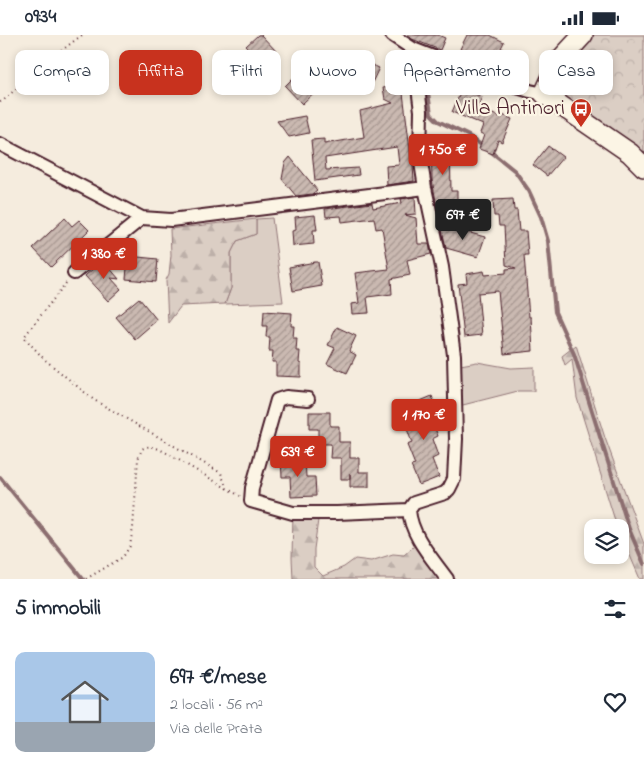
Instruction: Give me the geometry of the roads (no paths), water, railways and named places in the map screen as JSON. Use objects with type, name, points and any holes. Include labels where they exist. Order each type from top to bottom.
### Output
[{"type":"street","points":[[392,35],[413,49],[482,76],[539,93]]},
{"type":"street","points":[[569,50],[583,35]]},
{"type":"street","points":[[413,49],[422,111],[420,156],[442,267],[454,355],[456,439],[454,479],[450,489],[445,493],[414,503],[409,509],[410,519],[420,541],[447,579]]},
{"type":"street","points":[[545,95],[630,153],[644,167]]},
{"type":"street","points":[[0,144],[142,218],[171,220],[425,187]]},
{"type":"street","points":[[74,273],[142,218]]},
{"type":"street","points":[[308,399],[286,397],[277,400],[252,487],[251,501],[293,513],[337,513],[409,509]]},
{"type":"waterway","points":[[428,95],[431,114],[438,121],[469,136],[484,147]]},
{"type":"waterway","points":[[490,151],[515,171],[529,191],[541,217],[548,241],[555,312],[574,354],[629,529],[644,564]]},
{"type":"waterway","points":[[0,477],[83,579]]},
{"type":"place","name":"Villa Antinori","points":[[581,128]]}]
